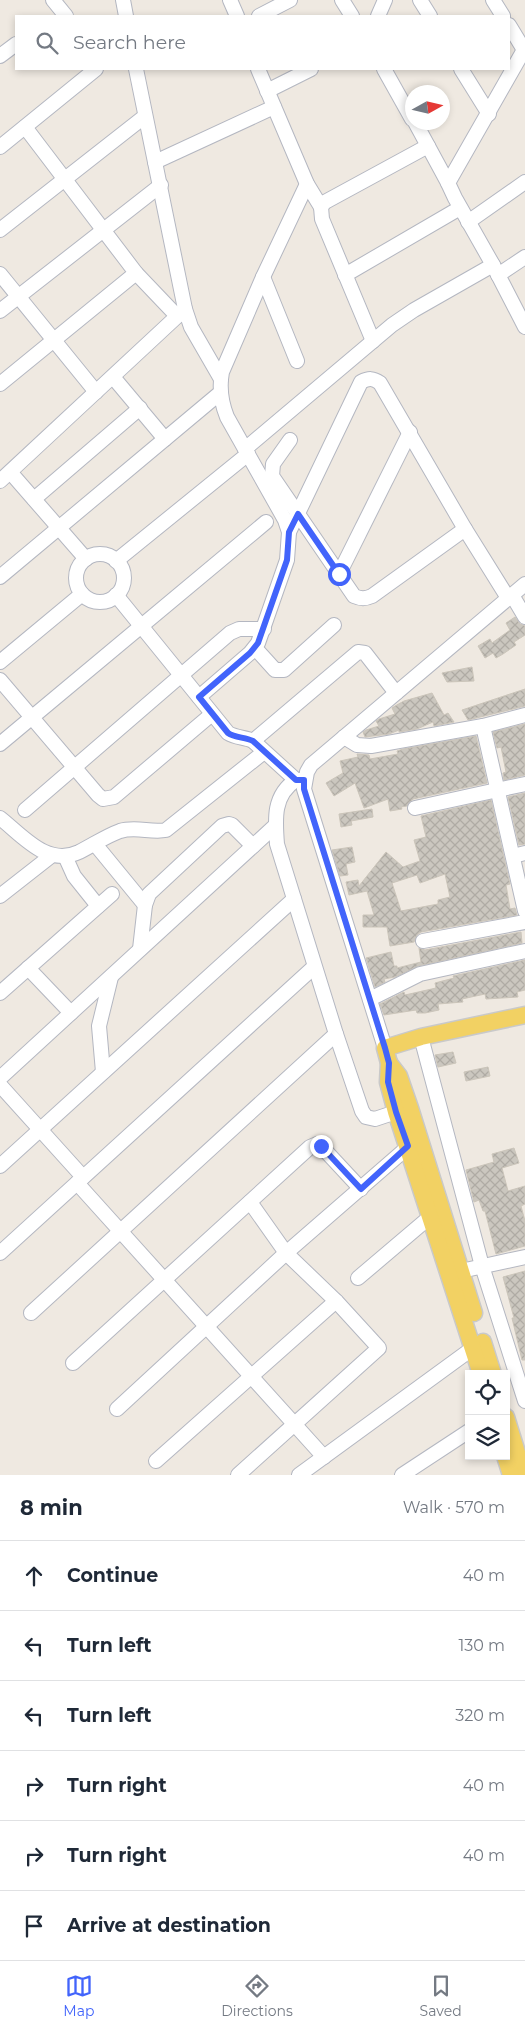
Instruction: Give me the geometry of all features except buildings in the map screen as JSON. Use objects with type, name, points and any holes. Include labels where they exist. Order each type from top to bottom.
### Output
[{"type":"main road","points":[[387,1055],[420,1038],[525,1015]]},
{"type":"main road","points":[[387,1055],[388,1082],[396,1112],[479,1370]]},
{"type":"main road","points":[[387,1055],[399,1076],[410,1108],[492,1370]]},
{"type":"main road","points":[[510,1430],[524,1475]]},
{"type":"main road","points":[[506,1460],[511,1475]]},
{"type":"street","points":[[123,0],[126,15]]},
{"type":"street","points":[[230,0],[237,15]]},
{"type":"street","points":[[261,15],[290,0]]},
{"type":"street","points":[[342,0],[351,15]]},
{"type":"street","points":[[378,15],[385,0]]},
{"type":"street","points":[[420,0],[429,15]]},
{"type":"street","points":[[493,0],[502,15]]},
{"type":"street","points":[[448,183],[524,55],[510,27]]},
{"type":"street","points":[[0,56],[15,45]]},
{"type":"street","points":[[0,147],[95,70]]},
{"type":"street","points":[[136,70],[144,117],[160,185],[181,312]]},
{"type":"street","points":[[258,70],[308,184],[321,207],[322,219],[372,341]]},
{"type":"street","points":[[267,91],[309,70]]},
{"type":"street","points":[[385,70],[405,106]]},
{"type":"street","points":[[462,70],[489,114]]},
{"type":"street","points":[[155,162],[274,107]]},
{"type":"street","points":[[0,230],[144,117]]},
{"type":"street","points":[[25,127],[136,272],[181,312],[191,327],[221,386]]},
{"type":"street","points":[[419,130],[525,327]]},
{"type":"street","points":[[321,207],[324,202],[428,146]]},
{"type":"street","points":[[468,222],[525,182]]},
{"type":"street","points":[[289,532],[285,520],[227,417],[222,405],[221,386],[222,372],[263,278],[308,184]]},
{"type":"street","points":[[0,311],[160,185]]},
{"type":"street","points":[[345,275],[460,208]]},
{"type":"street","points":[[116,561],[246,452],[372,341],[414,310],[525,257]]},
{"type":"street","points":[[0,384],[55,341],[136,272]]},
{"type":"street","points":[[0,274],[96,392]]},
{"type":"street","points":[[263,278],[297,361]]},
{"type":"street","points":[[86,559],[34,499],[5,477],[181,312]]},
{"type":"street","points":[[113,377],[165,439]]},
{"type":"street","points":[[199,697],[255,648],[264,629],[287,560],[289,532],[360,382],[368,379],[374,379],[380,383],[465,529],[525,617]]},
{"type":"street","points":[[0,578],[165,439],[221,386]]},
{"type":"street","points":[[34,499],[140,408]]},
{"type":"street","points":[[339,574],[410,432]]},
{"type":"street","points":[[290,440],[273,464],[272,476],[354,596],[365,599],[372,596],[465,529]]},
{"type":"street","points":[[0,744],[266,522]]},
{"type":"street","points":[[101,555],[116,561],[123,574],[123,582],[116,595],[103,602],[95,602],[82,594],[76,580],[80,565],[86,559],[101,555]]},
{"type":"street","points":[[396,1112],[375,1119],[366,1117],[362,1110],[314,967],[277,844],[277,806],[281,793],[300,780],[311,764],[525,584]]},
{"type":"street","points":[[0,662],[82,594]]},
{"type":"street","points":[[116,595],[228,733],[232,736],[253,741],[300,780],[387,1055]]},
{"type":"street","points":[[255,648],[275,670],[284,670],[334,625]]},
{"type":"street","points":[[25,810],[230,633],[240,629],[264,629]]},
{"type":"street","points":[[253,741],[358,652],[364,653],[396,693]]},
{"type":"street","points":[[0,680],[103,799],[114,797],[212,714]]},
{"type":"street","points":[[344,737],[357,744],[370,746],[483,726],[525,715]]},
{"type":"street","points":[[483,726],[498,790],[519,854],[525,911]]},
{"type":"street","points":[[0,818],[42,852],[58,856],[76,853],[128,829],[159,832],[166,830],[264,752]]},
{"type":"street","points":[[415,808],[525,784]]},
{"type":"street","points":[[140,949],[145,905],[149,894],[224,824],[232,826],[253,846]]},
{"type":"street","points":[[0,1078],[276,825]]},
{"type":"street","points":[[95,844],[145,905]]},
{"type":"street","points":[[0,896],[58,856]]},
{"type":"street","points":[[58,856],[98,906]]},
{"type":"street","points":[[0,993],[112,894]]},
{"type":"street","points":[[0,1166],[294,899]]},
{"type":"street","points":[[423,940],[525,922]]},
{"type":"street","points":[[370,998],[420,974],[525,951]]},
{"type":"street","points":[[0,1253],[314,967]]},
{"type":"street","points":[[28,968],[72,1013]]},
{"type":"street","points":[[103,1072],[99,1026],[111,977]]},
{"type":"street","points":[[31,1313],[336,1034]]},
{"type":"street","points":[[420,1038],[482,1266],[517,1383],[525,1400]]},
{"type":"street","points":[[0,1085],[40,1130],[120,1232],[324,1457]]},
{"type":"street","points":[[73,1363],[314,1144],[321,1146],[361,1189]]},
{"type":"street","points":[[117,1408],[408,1146]]},
{"type":"street","points":[[238,1475],[379,1348],[336,1301],[286,1254],[250,1202]]},
{"type":"street","points":[[358,1278],[431,1216]]},
{"type":"street","points":[[461,1271],[525,1257]]},
{"type":"street","points":[[156,1461],[336,1301]]},
{"type":"street","points":[[299,1475],[473,1348]]},
{"type":"street","points":[[402,1475],[465,1433]]},
{"type":"route","points":[[321,1146],[361,1189],[408,1146],[388,1082],[389,1063],[385,1048],[304,789],[304,780],[296,780],[253,741],[240,736],[232,736],[228,733],[199,697],[250,653],[258,643],[287,560],[289,532],[298,514],[339,574]]}]
